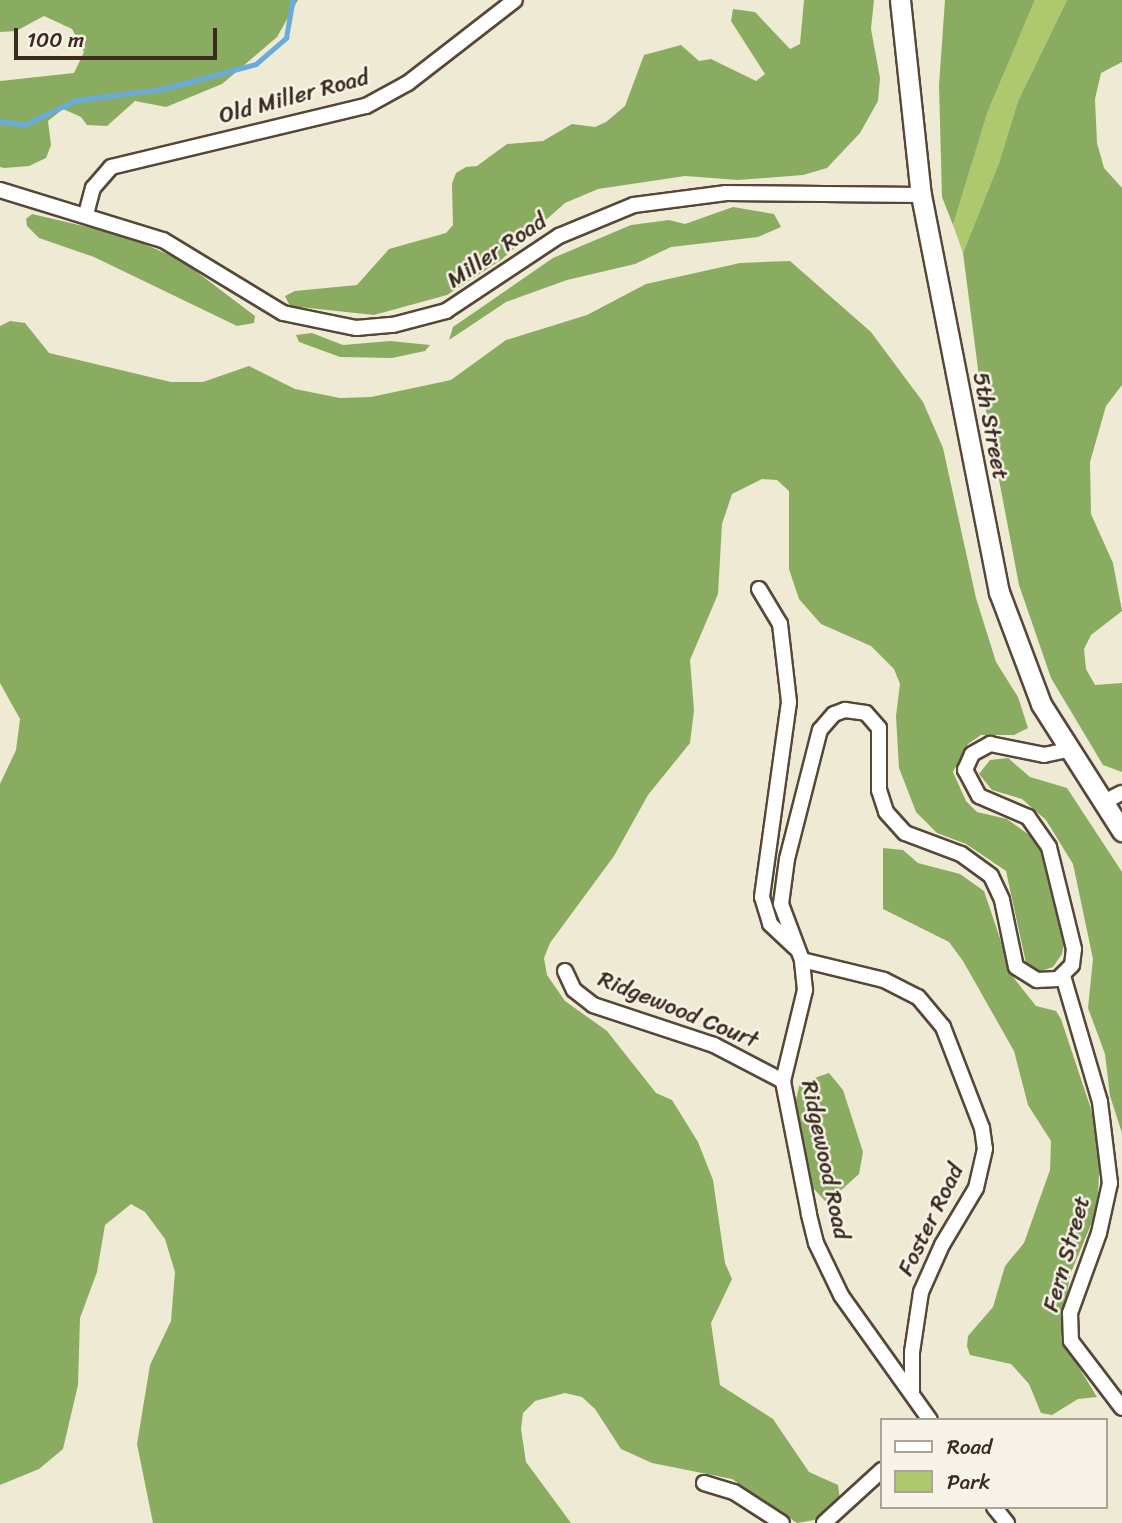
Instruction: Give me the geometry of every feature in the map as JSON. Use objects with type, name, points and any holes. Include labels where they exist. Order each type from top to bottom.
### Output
[{"type":"main road","name":"5th Street","points":[[900,0],[921,195],[999,592],[1024,667],[1067,750],[1122,831]]},
{"type":"street","name":"Old Miller Road","points":[[86,214],[93,188],[111,167],[366,106],[408,83],[515,0]]},
{"type":"street","name":"Miller Road","points":[[0,190],[86,214],[163,240],[284,313],[356,328],[402,324],[446,311],[559,236],[634,205],[726,192],[921,195]]},
{"type":"street","name":"Foster Road","points":[[759,589],[780,624],[789,702],[762,897],[770,924],[799,954],[884,980],[918,997],[943,1027],[982,1128],[985,1149],[976,1188],[942,1245],[921,1292],[912,1352],[912,1392]]},
{"type":"street","name":"Ridgewood Road","points":[[929,1418],[864,1329],[828,1271],[809,1214],[783,1081],[803,1004],[799,954],[781,904],[787,859],[820,730],[834,714],[855,710],[866,713],[879,729],[879,790],[894,823],[919,840],[961,854],[991,876],[1002,900],[1013,960],[1021,972],[1043,982],[1063,975]]},
{"type":"street","points":[[1063,975],[1072,965],[1074,949],[1049,847],[1028,817],[979,796],[965,770],[972,754],[990,744],[1044,755],[1067,750]]},
{"type":"street","points":[[1102,803],[1122,793]]},
{"type":"street","name":"Ridgewood Court","points":[[565,971],[575,990],[593,1005],[714,1045],[783,1081]]},
{"type":"street","name":"Fern Street","points":[[1063,975],[1100,1102],[1110,1183],[1099,1233],[1070,1313],[1071,1341],[1122,1408]]},
{"type":"street","points":[[824,1523],[880,1472]]},
{"type":"street","points":[[705,1483],[734,1492],[782,1523]]},
{"type":"green space","points":[[0,0],[298,0],[277,37],[222,84],[166,107],[135,101],[107,126],[87,125],[81,117],[63,109],[48,121],[51,145],[46,158],[29,166],[4,168],[0,167],[0,81],[74,73],[84,52],[72,29],[44,16],[16,31],[0,32]]},
{"type":"green space","points":[[804,0],[874,0],[871,29],[880,78],[878,101],[860,133],[827,168],[803,175],[738,180],[685,176],[598,189],[565,203],[501,260],[447,295],[374,315],[290,306],[285,296],[295,291],[357,285],[389,249],[446,233],[453,225],[452,184],[456,173],[466,167],[477,166],[507,144],[543,141],[572,124],[595,127],[606,122],[625,106],[644,55],[681,45],[699,61],[711,59],[756,81],[765,74],[731,21],[733,9],[755,12],[790,49],[800,44]]},
{"type":"green space","points":[[945,0],[1035,0],[988,111],[953,225],[942,197],[939,85]]},
{"type":"green space","points":[[1035,0],[1067,0],[1018,101],[999,163],[963,253],[953,225],[988,111]]},
{"type":"green space","points":[[1067,0],[1122,0],[1122,62],[1101,73],[1095,99],[1097,143],[1104,168],[1122,188],[1122,385],[1106,406],[1090,462],[1091,514],[1113,563],[1122,611],[1091,635],[1084,649],[1086,669],[1095,685],[1122,683],[1122,772],[1103,765],[1051,678],[1019,585],[978,369],[963,253],[999,163],[1018,101]]},
{"type":"green space","points":[[733,207],[774,214],[781,227],[758,237],[671,247],[635,264],[567,280],[506,302],[449,340],[453,327],[553,258],[631,225],[669,220],[685,224]]},
{"type":"green space","points":[[32,214],[126,236],[181,260],[255,316],[254,323],[237,326],[94,257],[39,238],[27,226],[26,219]]},
{"type":"green space","points":[[790,261],[871,332],[923,402],[943,448],[976,598],[996,662],[1018,697],[1028,728],[1014,735],[981,735],[968,744],[953,772],[966,801],[977,812],[1007,819],[1032,837],[1048,864],[1065,939],[1062,954],[1053,967],[1038,972],[1026,963],[1006,871],[966,844],[937,833],[916,812],[899,768],[896,716],[900,684],[894,669],[871,646],[821,624],[799,599],[789,569],[789,491],[777,480],[762,479],[732,494],[722,524],[718,594],[690,660],[694,710],[690,743],[648,795],[614,856],[550,943],[544,958],[547,975],[565,1001],[607,1031],[656,1093],[672,1100],[698,1142],[713,1180],[725,1263],[732,1279],[711,1323],[720,1385],[773,1419],[809,1472],[838,1485],[840,1500],[814,1520],[797,1523],[732,1479],[652,1463],[621,1449],[595,1409],[582,1397],[565,1393],[535,1401],[523,1413],[521,1429],[526,1462],[571,1523],[153,1523],[137,1444],[150,1365],[171,1321],[175,1272],[165,1239],[145,1212],[131,1204],[105,1225],[97,1272],[80,1318],[78,1385],[63,1449],[39,1469],[0,1485],[0,784],[16,750],[20,719],[0,683],[0,326],[10,321],[25,323],[49,353],[171,382],[203,382],[249,366],[295,389],[340,398],[371,397],[451,380],[506,340],[587,315],[646,284],[740,263]]},
{"type":"green space","points":[[312,333],[343,345],[390,341],[430,345],[425,351],[392,358],[340,357],[299,342],[296,335]]},
{"type":"green space","points":[[1008,758],[1030,777],[1067,788],[1122,872],[1122,1133],[1110,1096],[1105,1054],[1088,1008],[1093,959],[1073,864],[1046,820],[1022,799],[992,790],[979,774],[990,760]]},
{"type":"green space","points":[[883,848],[903,850],[918,863],[960,874],[984,891],[1013,977],[1036,1006],[1056,1011],[1061,1019],[1094,1118],[1100,1158],[1097,1210],[1070,1275],[1061,1338],[1097,1397],[1078,1399],[1052,1415],[1041,1413],[1029,1384],[1011,1364],[970,1355],[967,1346],[968,1336],[993,1307],[1005,1266],[1024,1243],[1050,1170],[1051,1141],[1028,1105],[1014,1051],[963,961],[949,942],[883,909]]},
{"type":"green space","points":[[829,1073],[843,1090],[863,1152],[859,1174],[827,1203],[813,1188],[795,1104],[800,1083]]},
{"type":"waterway","points":[[0,121],[24,125],[77,100],[163,89],[256,64],[286,38],[293,0]]}]
